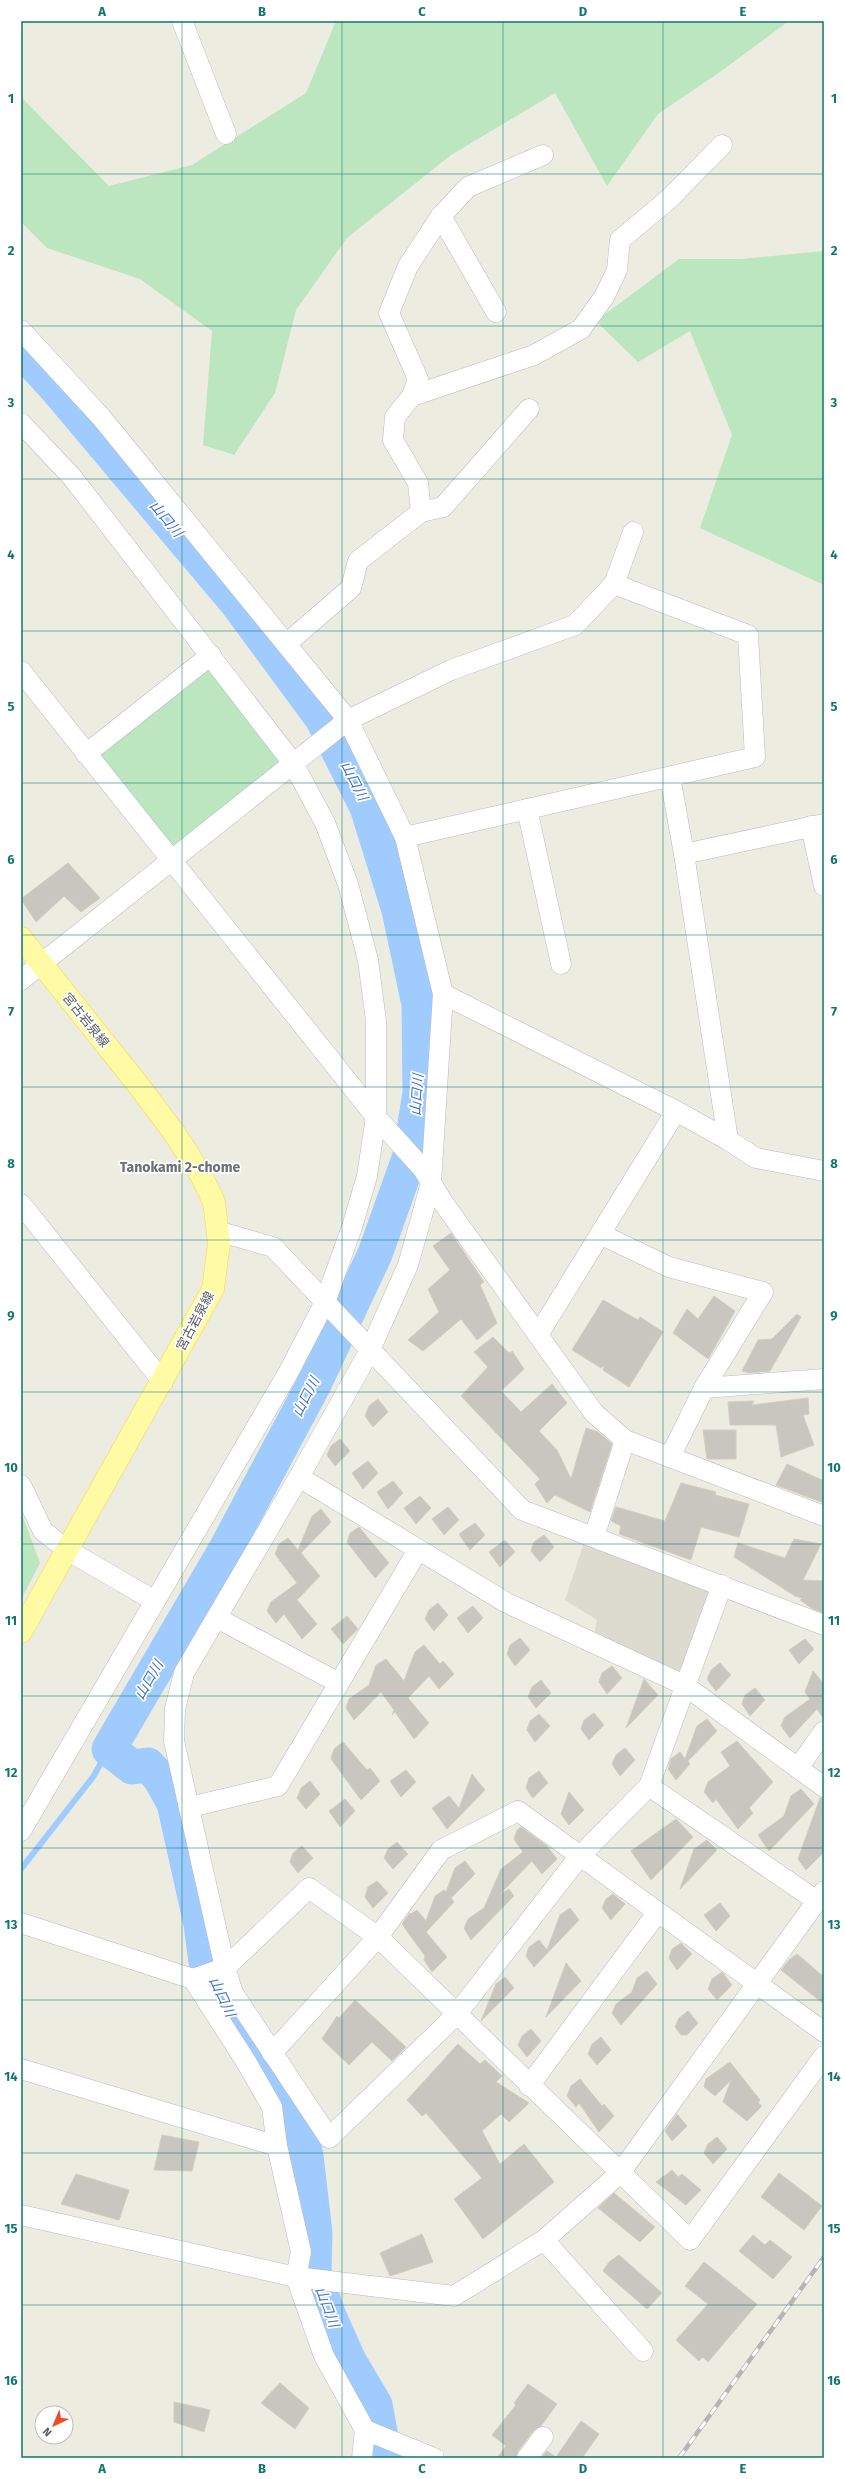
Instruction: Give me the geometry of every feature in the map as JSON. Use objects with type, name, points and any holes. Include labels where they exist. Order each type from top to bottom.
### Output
[{"type":"main road","name":"宮古岩泉線","points":[[21,938],[175,1134],[200,1173],[214,1202],[219,1243],[213,1289],[163,1382],[21,1632]]},
{"type":"street","points":[[182,21],[226,134]]},
{"type":"street","points":[[412,396],[534,356],[581,328],[604,297],[617,270],[620,240],[669,199],[722,146]]},
{"type":"street","points":[[421,512],[418,483],[393,440],[394,417],[412,396],[418,379],[389,313],[408,266],[441,216],[468,187],[543,154]]},
{"type":"street","points":[[441,216],[496,312]]},
{"type":"street","points":[[21,330],[101,417],[286,644],[343,723],[406,837],[443,994],[427,1176],[408,1265],[370,1350],[299,1477],[184,1673],[175,1709],[174,1740],[225,1968],[233,1993],[329,2138],[456,2015],[579,1856],[649,1786],[684,1685],[722,1585]]},
{"type":"street","points":[[286,644],[351,588],[358,561],[421,512],[442,507],[529,409]]},
{"type":"street","points":[[21,423],[72,477],[296,761],[330,836],[348,884],[368,960],[376,1021],[376,1117],[367,1176],[352,1227],[325,1302],[288,1373],[21,1831]]},
{"type":"street","points":[[21,980],[343,723],[451,670],[575,624],[614,584],[633,532]]},
{"type":"street","points":[[406,837],[755,757],[748,635],[614,584]]},
{"type":"street","points":[[86,754],[211,655]]},
{"type":"street","points":[[21,671],[376,1117],[427,1176],[594,1413],[625,1440],[824,1516]]},
{"type":"street","points":[[670,777],[684,854],[728,1140]]},
{"type":"street","points":[[527,810],[561,964]]},
{"type":"street","points":[[684,854],[818,825],[824,886]]},
{"type":"street","points":[[443,994],[676,1112],[728,1140],[756,1158],[824,1171]]},
{"type":"street","points":[[538,1335],[676,1112]]},
{"type":"street","points":[[21,1204],[163,1382]]},
{"type":"street","points":[[217,1230],[273,1247],[522,1510],[824,1625]]},
{"type":"street","points":[[600,1234],[669,1267],[763,1292],[704,1388],[670,1457]]},
{"type":"street","points":[[704,1388],[824,1379]]},
{"type":"street","points":[[594,1537],[625,1440]]},
{"type":"street","points":[[299,1477],[505,1602],[684,1685],[824,1787]]},
{"type":"street","points":[[21,1485],[43,1531],[68,1550],[155,1601]]},
{"type":"street","points":[[190,1807],[278,1786],[418,1550]]},
{"type":"street","points":[[217,1618],[339,1683]]},
{"type":"street","points":[[798,1768],[824,1731]]},
{"type":"street","points":[[21,2215],[296,2277],[327,2282],[454,2296],[544,2240],[620,2173],[820,1896],[649,1786]]},
{"type":"street","points":[[272,2053],[378,1937],[441,1850],[518,1811],[657,1913],[824,2032]]},
{"type":"street","points":[[23,1928],[193,1979],[225,1968],[309,1888],[378,1937],[529,2086],[690,2240],[824,2056]]},
{"type":"street","points":[[529,2086],[657,1913]]},
{"type":"street","points":[[193,1979],[245,2060],[272,2107],[277,2146],[301,2252],[296,2277],[324,2356],[365,2430],[362,2458]]},
{"type":"street","points":[[21,2069],[277,2146]]},
{"type":"street","points":[[544,2240],[644,2351]]},
{"type":"street","points":[[365,2430],[434,2458]]},
{"type":"street","points":[[527,2458],[543,2437]]},
{"type":"shaded area","points":[[584,1543],[714,1587],[681,1673],[594,1636],[597,1620],[565,1600]]},
{"type":"green space","points":[[336,21],[789,21],[720,72],[658,114],[607,186],[555,93],[451,155],[347,238],[296,310],[275,393],[234,455],[203,445],[212,331],[140,279],[47,248],[21,222],[21,97],[109,186],[192,165],[306,93]]},
{"type":"green space","points":[[824,251],[824,585],[700,528],[732,435],[690,331],[638,362],[596,321],[679,259],[741,259]]},
{"type":"green space","points":[[210,665],[283,763],[174,849],[98,753]]},
{"type":"green space","points":[[21,1512],[40,1563],[21,1600]]},
{"type":"building","points":[[68,863],[100,898],[81,912],[64,896],[36,922],[21,899]]},
{"type":"building","points":[[451,1233],[484,1282],[480,1285],[497,1323],[477,1340],[461,1319],[423,1351],[408,1340],[439,1312],[428,1289],[450,1270],[433,1246]]},
{"type":"building","points":[[714,1296],[735,1311],[708,1359],[673,1333],[687,1309],[698,1319]]},
{"type":"building","points":[[603,1300],[638,1320],[640,1317],[663,1332],[629,1387],[603,1370],[604,1365],[601,1368],[572,1350]]},
{"type":"building","points":[[797,1314],[801,1317],[770,1371],[750,1373],[742,1371],[758,1340],[772,1339]]},
{"type":"building","points":[[493,1337],[509,1353],[512,1351],[524,1369],[501,1391],[521,1412],[552,1384],[567,1403],[539,1431],[557,1450],[571,1479],[586,1428],[598,1432],[612,1444],[590,1512],[555,1495],[547,1503],[535,1484],[540,1479],[461,1396],[488,1367],[474,1352]]},
{"type":"building","points":[[808,1398],[809,1414],[803,1415],[814,1445],[781,1457],[776,1425],[730,1425],[728,1402],[754,1401],[752,1405]]},
{"type":"building","points":[[378,1399],[388,1412],[373,1427],[365,1416],[369,1406]]},
{"type":"building","points":[[703,1430],[736,1430],[736,1459],[707,1459]]},
{"type":"building","points":[[340,1439],[350,1451],[335,1466],[327,1455],[331,1446]]},
{"type":"building","points":[[368,1461],[378,1473],[363,1489],[352,1473]]},
{"type":"building","points":[[787,1464],[824,1481],[824,1503],[776,1485]]},
{"type":"building","points":[[393,1481],[403,1493],[388,1509],[377,1492]]},
{"type":"building","points":[[681,1483],[716,1492],[715,1495],[749,1504],[739,1537],[701,1527],[691,1560],[619,1534],[621,1526],[611,1521],[616,1507],[665,1521]]},
{"type":"building","points":[[420,1496],[431,1508],[416,1524],[404,1508]]},
{"type":"building","points":[[448,1507],[459,1520],[444,1535],[432,1519]]},
{"type":"building","points":[[321,1509],[331,1522],[301,1553],[320,1576],[297,1600],[317,1624],[302,1639],[284,1614],[276,1623],[267,1611],[271,1602],[297,1583],[275,1554],[279,1544],[288,1538],[298,1550],[312,1516]]},
{"type":"building","points":[[475,1523],[485,1535],[470,1550],[459,1534]]},
{"type":"building","points":[[359,1527],[389,1563],[375,1578],[347,1542],[350,1533]]},
{"type":"building","points":[[544,1535],[554,1547],[540,1562],[531,1551],[534,1542]]},
{"type":"building","points":[[794,1539],[821,1544],[803,1580],[824,1581],[824,1613],[813,1609],[800,1600],[802,1598],[795,1596],[734,1557],[738,1543],[785,1558]]},
{"type":"building","points":[[505,1540],[515,1552],[500,1567],[489,1552]]},
{"type":"building","points":[[438,1603],[448,1615],[434,1631],[425,1619],[429,1610]]},
{"type":"building","points":[[473,1606],[483,1618],[468,1633],[457,1618]]},
{"type":"building","points":[[347,1616],[358,1629],[343,1644],[331,1629]]},
{"type":"building","points":[[520,1638],[530,1650],[515,1666],[507,1654],[510,1645]]},
{"type":"building","points":[[805,1639],[814,1649],[799,1664],[789,1650]]},
{"type":"building","points":[[424,1645],[440,1664],[443,1661],[454,1674],[439,1689],[429,1676],[408,1698],[429,1723],[414,1739],[395,1712],[392,1715],[394,1710],[381,1692],[354,1720],[346,1708],[349,1699],[369,1685],[376,1665],[386,1659],[404,1681],[415,1652]]},
{"type":"building","points":[[720,1663],[731,1675],[716,1691],[707,1679],[711,1670]]},
{"type":"building","points":[[612,1666],[622,1678],[607,1694],[599,1682],[602,1673]]},
{"type":"building","points":[[813,1671],[824,1684],[824,1719],[817,1709],[790,1738],[781,1726],[785,1717],[810,1699],[805,1692]]},
{"type":"building","points":[[644,1679],[658,1695],[626,1728]]},
{"type":"building","points":[[541,1680],[551,1693],[536,1708],[528,1697],[532,1687]]},
{"type":"building","points":[[755,1688],[765,1700],[750,1716],[742,1704],[745,1695]]},
{"type":"building","points":[[594,1713],[604,1725],[589,1740],[581,1729],[584,1720]]},
{"type":"building","points":[[539,1714],[550,1726],[535,1742],[527,1730],[530,1721]]},
{"type":"building","points":[[707,1719],[717,1731],[688,1761],[690,1764],[676,1780],[668,1769],[671,1759],[680,1752],[685,1759],[697,1726]]},
{"type":"building","points":[[737,1741],[773,1782],[749,1808],[753,1813],[738,1829],[716,1799],[713,1803],[704,1792],[708,1782],[730,1766],[721,1752]]},
{"type":"building","points":[[343,1742],[367,1770],[370,1768],[380,1781],[361,1800],[331,1759],[334,1749]]},
{"type":"building","points":[[625,1748],[635,1760],[620,1776],[612,1764],[616,1755]]},
{"type":"building","points":[[406,1770],[416,1782],[401,1797],[390,1781]]},
{"type":"building","points":[[539,1771],[548,1783],[533,1798],[526,1788],[529,1778]]},
{"type":"building","points":[[472,1774],[485,1790],[447,1829],[432,1808],[449,1796],[459,1808]]},
{"type":"building","points":[[310,1781],[320,1794],[306,1809],[297,1798],[301,1788]]},
{"type":"building","points":[[801,1789],[814,1804],[769,1851],[758,1835],[784,1816],[791,1796]]},
{"type":"building","points":[[569,1792],[584,1810],[569,1825],[561,1814]]},
{"type":"building","points":[[820,1798],[824,1798],[824,1852],[806,1870],[798,1859]]},
{"type":"building","points":[[345,1799],[355,1811],[340,1827],[329,1811]]},
{"type":"building","points":[[676,1819],[693,1837],[651,1880],[631,1851]]},
{"type":"building","points":[[521,1827],[547,1846],[557,1859],[542,1874],[532,1861],[500,1894],[509,1889],[514,1896],[471,1940],[464,1928],[468,1919],[484,1908],[501,1869],[523,1852],[514,1839],[517,1830]]},
{"type":"building","points":[[707,1840],[717,1850],[680,1889],[694,1849]]},
{"type":"building","points":[[397,1842],[408,1854],[393,1869],[384,1858],[388,1849]]},
{"type":"building","points":[[302,1846],[313,1858],[298,1873],[290,1862],[293,1853]]},
{"type":"building","points":[[465,1861],[475,1874],[451,1898],[454,1902],[426,1932],[447,1957],[432,1972],[424,1960],[425,1956],[402,1924],[410,1913],[411,1914],[417,1910],[426,1921],[435,1896],[444,1890],[446,1892],[455,1868]]},
{"type":"building","points":[[377,1881],[388,1893],[373,1908],[365,1897],[368,1887]]},
{"type":"building","points":[[613,1894],[625,1904],[611,1920],[602,1908],[606,1899]]},
{"type":"building","points":[[720,1903],[730,1916],[716,1931],[704,1915]]},
{"type":"building","points":[[570,1908],[579,1920],[534,1967],[526,1956],[529,1947],[539,1940],[547,1950],[560,1915]]},
{"type":"building","points":[[681,1943],[692,1954],[677,1970],[669,1958],[672,1949]]},
{"type":"building","points":[[797,1954],[824,1977],[824,2004],[781,1970],[789,1960]]},
{"type":"building","points":[[566,1963],[581,1981],[546,2017]]},
{"type":"building","points":[[647,1971],[657,1984],[621,2025],[612,2013],[616,2004],[632,1992],[637,1978]]},
{"type":"building","points":[[722,1972],[732,1985],[717,2000],[708,1989],[712,1979]]},
{"type":"building","points":[[505,1977],[514,1988],[481,2021],[496,1984]]},
{"type":"building","points":[[355,2000],[406,2047],[392,2061],[372,2042],[349,2065],[322,2039],[337,2016],[339,2018]]},
{"type":"building","points":[[688,2011],[698,2023],[687,2035],[681,2035],[675,2027],[679,2018]]},
{"type":"building","points":[[531,2029],[541,2041],[527,2057],[518,2045],[522,2036]]},
{"type":"building","points":[[601,2037],[611,2050],[597,2065],[588,2054],[592,2044]]},
{"type":"building","points":[[458,2044],[480,2064],[485,2060],[502,2076],[496,2082],[529,2103],[509,2122],[501,2114],[482,2131],[500,2164],[524,2144],[554,2182],[483,2239],[454,2199],[482,2178],[426,2113],[422,2116],[407,2100]]},
{"type":"building","points":[[730,2062],[760,2100],[758,2103],[762,2106],[747,2121],[723,2102],[731,2080],[715,2096],[704,2087],[706,2079]]},
{"type":"building","points":[[580,2079],[602,2106],[604,2104],[614,2116],[599,2132],[579,2103],[576,2107],[567,2096],[571,2086]]},
{"type":"building","points":[[677,2114],[687,2126],[672,2141],[665,2131]]},
{"type":"building","points":[[162,2135],[199,2142],[192,2171],[154,2170]]},
{"type":"building","points":[[717,2137],[727,2149],[713,2164],[704,2153],[708,2144]]},
{"type":"building","points":[[672,2170],[678,2177],[682,2174],[701,2190],[686,2205],[656,2182]]},
{"type":"building","points":[[779,2173],[822,2206],[804,2230],[761,2197]]},
{"type":"building","points":[[76,2174],[129,2190],[119,2220],[61,2204]]},
{"type":"building","points":[[614,2193],[655,2227],[640,2242],[598,2208]]},
{"type":"building","points":[[422,2234],[433,2262],[390,2276],[380,2253]]},
{"type":"building","points":[[753,2235],[765,2245],[770,2240],[792,2257],[773,2279],[739,2251]]},
{"type":"building","points":[[619,2255],[662,2293],[647,2309],[603,2271],[609,2262]]},
{"type":"building","points":[[704,2262],[757,2304],[708,2362],[703,2357],[699,2361],[676,2340],[708,2304],[685,2286]]},
{"type":"building","points":[[280,2383],[309,2408],[295,2429],[261,2403]]},
{"type":"building","points":[[528,2384],[557,2404],[541,2426],[534,2430],[518,2451],[516,2458],[497,2458],[506,2446],[492,2435],[516,2405],[514,2403]]},
{"type":"building","points":[[174,2402],[210,2410],[204,2432],[174,2422]]},
{"type":"building","points":[[581,2421],[599,2434],[582,2458],[541,2458],[547,2451],[556,2457]]},
{"type":"waterway","name":"山口川","points":[[21,350],[57,389],[238,604],[322,718],[367,807],[399,910],[419,1004],[420,1093],[410,1156],[375,1254],[314,1384],[226,1549],[109,1749],[132,1767],[148,1765],[160,1778],[174,1803],[201,1924],[206,1962],[226,2011],[295,2116],[306,2156],[315,2233],[314,2272],[328,2314],[349,2361],[375,2405],[385,2458]]},
{"type":"waterway","points":[[21,1869],[93,1777],[109,1749]]},
{"type":"railway","points":[[679,2458],[824,2257]]},
{"type":"district","name":"Tanokami 2-chome","points":[[180,1167]]}]
